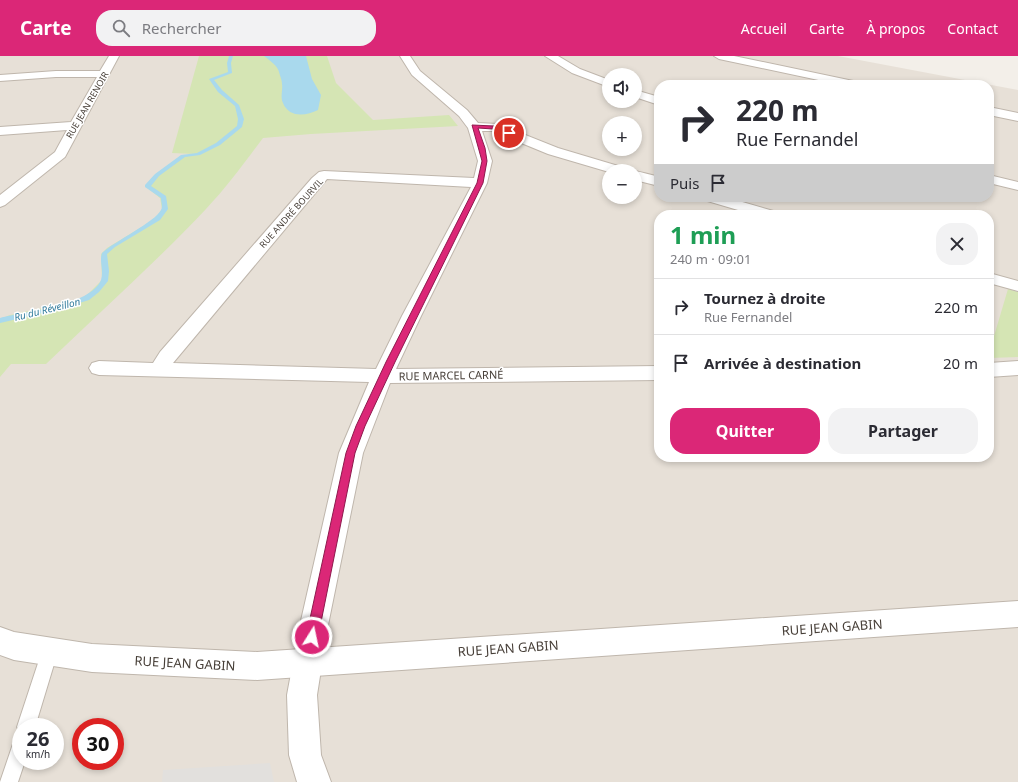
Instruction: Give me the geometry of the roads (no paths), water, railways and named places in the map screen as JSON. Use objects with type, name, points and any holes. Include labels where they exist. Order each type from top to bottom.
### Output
[{"type":"street","name":"RUE JEAN RENOIR","points":[[0,202],[60,154],[74,126],[114,56]]},
{"type":"street","points":[[314,782],[305,755],[302,695],[314,624],[350,453],[360,426],[384,376],[480,183],[485,161],[474,127],[463,113],[416,73],[405,56]]},
{"type":"street","points":[[550,56],[576,71],[602,81]]},
{"type":"street","points":[[719,56],[834,80]]},
{"type":"street","points":[[0,78],[56,74],[104,74]]},
{"type":"street","points":[[642,95],[654,99]]},
{"type":"street","points":[[994,112],[1018,117]]},
{"type":"street","points":[[0,131],[74,126]]},
{"type":"street","points":[[474,127],[494,127],[552,150],[602,165]]},
{"type":"street","name":"RUE ANDRÉ BOURVIL","points":[[159,370],[172,351],[317,181],[324,175],[480,183]]},
{"type":"street","points":[[642,177],[654,181]]},
{"type":"street","points":[[994,180],[1018,186]]},
{"type":"street","points":[[726,202],[754,210]]},
{"type":"street","points":[[994,279],[1018,286]]},
{"type":"street","name":"RUE MARCEL CARNÉ","points":[[99,368],[384,376],[654,373]]},
{"type":"street","points":[[994,370],[1018,368]]},
{"type":"street","name":"RUE JEAN GABIN","points":[[0,641],[14,646],[92,658],[240,666],[1018,614]]},
{"type":"lane","points":[[29,718],[50,651]]},
{"type":"lane","points":[[9,782],[13,770]]},
{"type":"water","points":[[264,56],[306,56],[312,79],[321,95],[318,110],[308,114],[298,114],[289,111],[286,108],[282,101],[282,82],[278,70],[273,63]]},
{"type":"waterway","name":"Ru du Réveillon","points":[[0,321],[72,304],[97,291],[105,278],[106,268],[104,254],[113,246],[158,219],[165,209],[164,197],[147,186],[157,175],[183,156],[198,154],[218,144],[239,127],[241,119],[237,105],[220,91],[211,79],[230,73],[229,63],[231,56]]}]
